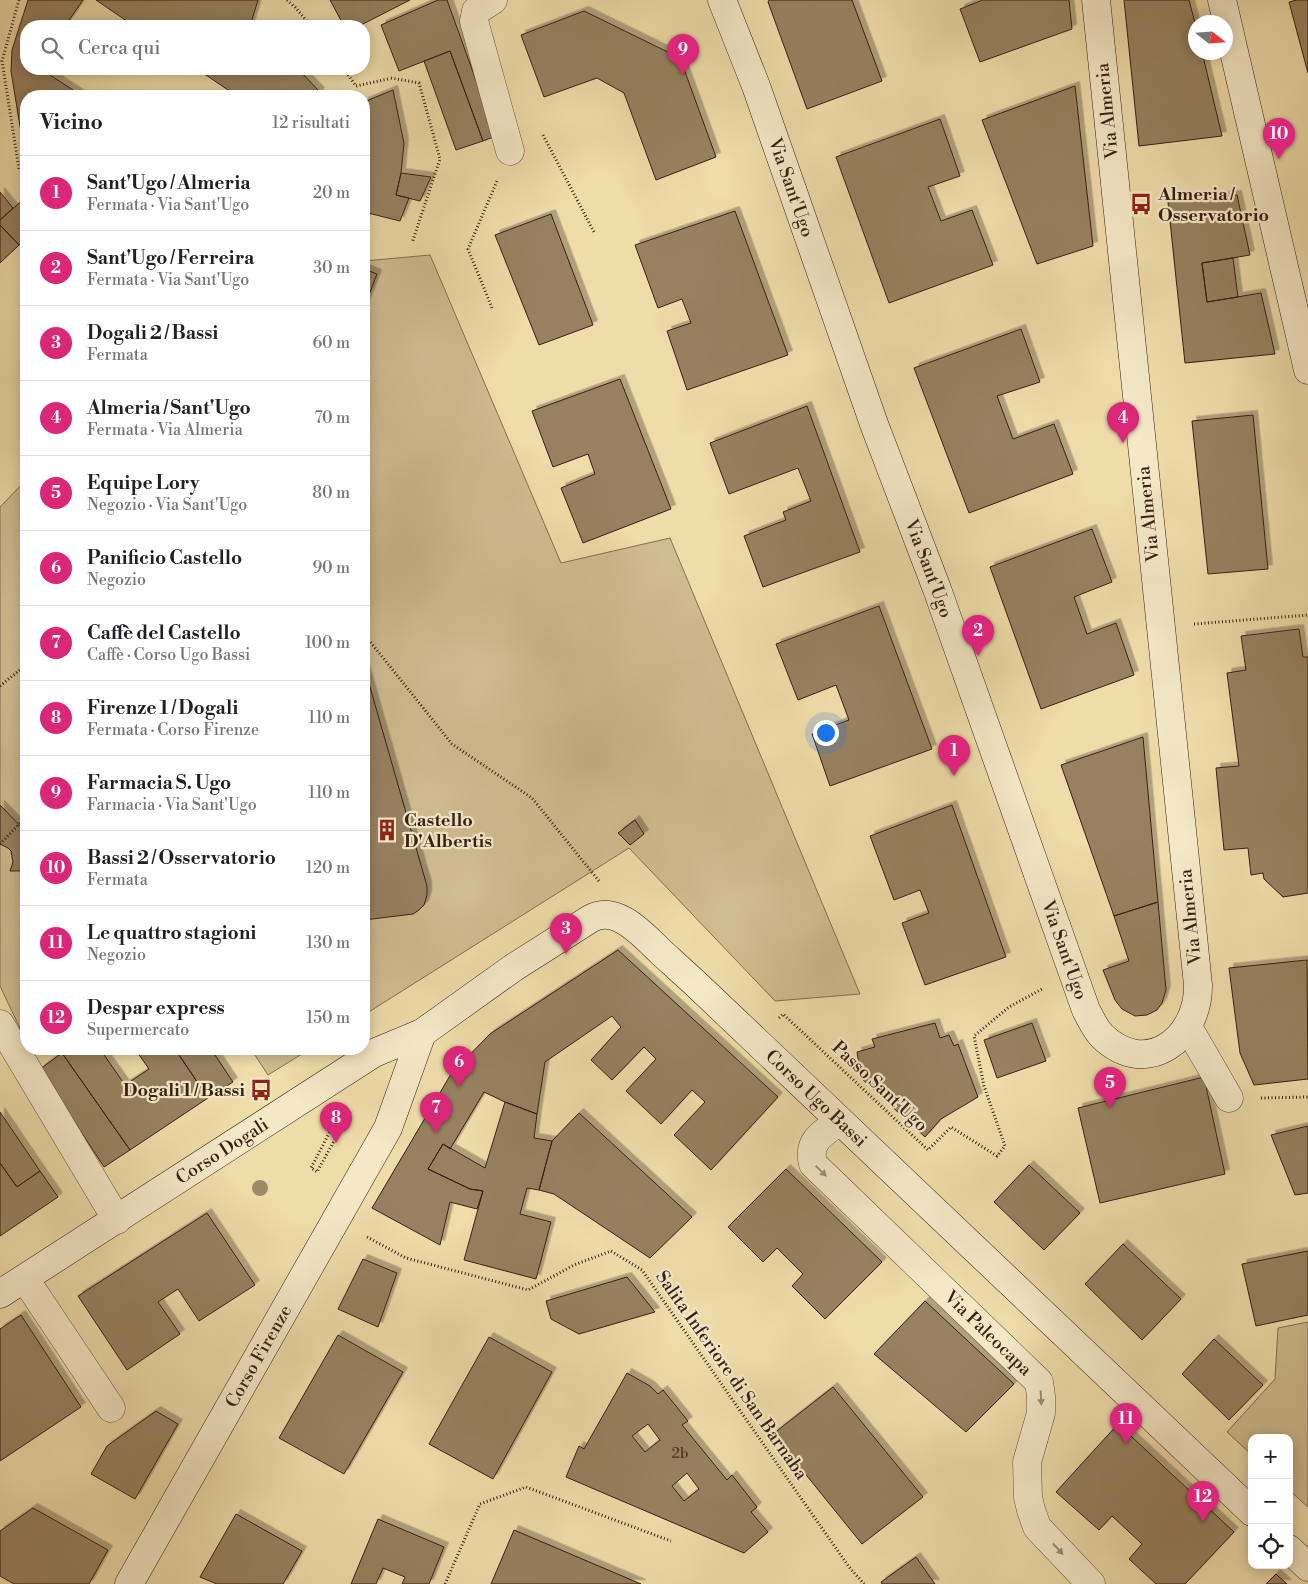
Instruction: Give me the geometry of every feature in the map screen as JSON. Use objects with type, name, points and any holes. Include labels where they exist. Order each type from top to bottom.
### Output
[{"type":"street","points":[[493,0],[476,11],[474,22],[510,151]]},
{"type":"street","name":"Via Almeria","points":[[1096,0],[1198,985],[1196,1006],[1188,1027]]},
{"type":"street","points":[[1222,0],[1308,370]]},
{"type":"street","name":"Via Sant'Ugo","points":[[718,1],[756,86],[874,424],[936,589],[1086,1010],[1102,1036],[1119,1048],[1137,1053],[1152,1053],[1168,1047],[1176,1042],[1188,1027]]},
{"type":"street","name":"Corso Ugo Bassi","points":[[422,1033],[513,968],[596,915],[609,916],[635,928],[736,1021],[1248,1508]]},
{"type":"street","points":[[0,1024],[117,1220]]},
{"type":"street","points":[[1188,1027],[1229,1098]]},
{"type":"street","name":"Corso Dogali","points":[[0,1294],[374,1053],[422,1033]]},
{"type":"street","name":"Corso Firenze","points":[[129,1584],[388,1128],[422,1033]]},
{"type":"street","name":"Via Paleocapa","points":[[839,1121],[813,1144],[811,1154],[813,1164],[1039,1382],[1041,1413],[1027,1462],[1028,1497],[1031,1510],[1038,1527],[1091,1584]]},
{"type":"street","points":[[25,1278],[111,1408]]},
{"type":"street","points":[[1293,1552],[1308,1567]]},
{"type":"path","points":[[19,0],[2,61],[20,169]]},
{"type":"path","points":[[287,0],[306,20]]},
{"type":"path","points":[[348,75],[356,86],[390,79],[418,83],[440,159],[412,243]]},
{"type":"path","points":[[541,130],[594,232]]},
{"type":"path","points":[[492,308],[468,249],[510,151]]},
{"type":"path","points":[[1192,624],[1308,615]]},
{"type":"path","points":[[370,642],[452,744],[532,798],[600,881]]},
{"type":"path","points":[[0,686],[20,670]]},
{"type":"path","points":[[0,844],[20,823]]},
{"type":"path","name":"Passo Sant'Ugo","points":[[777,1019],[783,1014],[928,1150],[951,1128],[997,1156],[1005,1146],[984,1086],[974,1036],[1009,1007],[1043,989]]},
{"type":"path","points":[[326,1084],[347,1100],[310,1168],[316,1172],[354,1104]]},
{"type":"path","points":[[1229,1098],[1308,1097]]},
{"type":"path","name":"Salita Inferiore di San Barnaba","points":[[361,1237],[369,1238],[406,1258],[528,1290],[574,1265],[611,1251],[642,1270],[849,1566],[864,1584]]},
{"type":"path","points":[[445,1584],[480,1504],[526,1487],[671,1541]]},
{"type":"shaded area","points":[[430,255],[561,563],[670,538],[860,994],[775,1001],[629,848],[370,1011],[370,260]]},
{"type":"shaded area","points":[[20,486],[20,1028],[0,986],[0,507]]},
{"type":"shaded area","points":[[255,1055],[300,1055],[268,1075]]},
{"type":"shaded area","points":[[1308,1322],[1308,1507],[1293,1494],[1293,1434],[1248,1434],[1248,1451],[1227,1432],[1275,1379],[1278,1328]]},
{"type":"building","points":[[28,0],[83,0],[69,20],[22,20]]},
{"type":"building","points":[[96,0],[258,0],[252,20],[125,20]]},
{"type":"building","points":[[330,0],[410,0],[370,20],[341,20]]},
{"type":"building","points":[[438,0],[447,0],[496,136],[483,141],[450,51],[399,71],[381,25]]},
{"type":"building","points":[[769,0],[852,0],[882,81],[807,109],[768,2]]},
{"type":"building","points":[[983,0],[1069,0],[1072,29],[980,62],[960,9]]},
{"type":"building","points":[[1124,0],[1189,0],[1193,15],[1188,15],[1188,60],[1204,60],[1222,136],[1139,146]]},
{"type":"building","points":[[1308,0],[1308,73],[1289,2]]},
{"type":"building","points":[[584,11],[680,58],[716,157],[656,180],[624,93],[597,78],[544,97],[521,35]]},
{"type":"building","points":[[20,25],[20,75],[50,75],[73,90],[20,90],[20,126],[11,71],[12,50]]},
{"type":"building","points":[[450,51],[483,141],[456,150],[424,61]]},
{"type":"building","points":[[206,75],[304,75],[318,90],[228,90]]},
{"type":"building","points":[[1075,86],[1093,246],[1037,264],[982,120]]},
{"type":"building","points":[[393,90],[404,143],[401,173],[396,195],[409,198],[400,221],[370,214],[370,100]]},
{"type":"building","points":[[940,119],[960,176],[928,187],[941,221],[972,210],[993,265],[889,303],[836,157]]},
{"type":"building","points":[[401,173],[431,177],[420,201],[396,195]]},
{"type":"building","points":[[0,192],[13,208],[0,220]]},
{"type":"building","points":[[1237,195],[1250,255],[1202,263],[1207,302],[1261,293],[1275,354],[1185,363],[1168,202]]},
{"type":"building","points":[[20,202],[19,245],[0,225],[0,220]]},
{"type":"building","points":[[735,211],[788,355],[687,390],[667,331],[691,323],[682,299],[658,308],[635,245]]},
{"type":"building","points":[[551,214],[593,325],[539,345],[495,235]]},
{"type":"building","points":[[0,225],[19,245],[0,263]]},
{"type":"building","points":[[1233,258],[1238,297],[1207,302],[1202,263]]},
{"type":"building","points":[[370,271],[377,274],[370,292]]},
{"type":"building","points":[[1021,329],[1040,382],[997,396],[1013,439],[1054,424],[1073,474],[969,513],[914,368]]},
{"type":"building","points":[[620,379],[671,509],[583,543],[561,488],[595,474],[588,454],[553,467],[532,411]]},
{"type":"building","points":[[807,406],[860,552],[763,587],[744,536],[786,520],[783,512],[811,501],[798,468],[729,494],[710,443]]},
{"type":"building","points":[[1253,415],[1268,569],[1208,574],[1192,421]]},
{"type":"building","points":[[1092,529],[1112,582],[1074,597],[1087,634],[1116,623],[1134,675],[1041,709],[990,567]]},
{"type":"building","points":[[879,606],[932,749],[830,786],[812,734],[849,720],[836,685],[798,700],[776,644]]},
{"type":"building","points":[[1299,629],[1303,657],[1308,657],[1308,893],[1283,897],[1264,879],[1263,873],[1251,875],[1248,848],[1224,850],[1216,768],[1239,766],[1227,673],[1246,670],[1241,636]]},
{"type":"building","name":"Castello D'Albertis","points":[[370,687],[427,886],[424,905],[413,914],[370,919]]},
{"type":"building","points":[[1143,737],[1158,902],[1114,916],[1061,765]]},
{"type":"building","points":[[0,805],[20,826],[20,871],[10,871],[13,862],[11,851],[0,844]]},
{"type":"building","points":[[952,805],[1006,957],[925,985],[902,923],[929,913],[920,890],[894,900],[870,836]]},
{"type":"building","points":[[635,820],[644,834],[630,845],[618,833]]},
{"type":"building","points":[[1158,902],[1166,990],[1162,1003],[1157,1010],[1147,1015],[1135,1016],[1122,1009],[1115,1000],[1103,970],[1129,961],[1114,916]]},
{"type":"building","points":[[618,950],[778,1097],[711,1170],[674,1135],[705,1102],[692,1090],[661,1124],[626,1091],[656,1059],[644,1047],[612,1080],[591,1060],[621,1027],[612,1016],[545,1062],[537,1114],[484,1092],[450,1149],[443,1144],[428,1169],[470,1189],[483,1191],[477,1209],[450,1202],[440,1245],[372,1208],[451,1074],[490,1034]]},
{"type":"building","points":[[1307,960],[1308,1079],[1254,1085],[1240,1053],[1229,968]]},
{"type":"building","points":[[935,1023],[940,1038],[949,1035],[954,1046],[958,1044],[978,1097],[941,1119],[925,1137],[861,1078],[857,1052],[875,1047],[872,1039]]},
{"type":"building","points":[[1032,1023],[1046,1061],[997,1078],[984,1040]]},
{"type":"building","points":[[59,1055],[63,1055],[130,1150],[104,1167],[40,1069]]},
{"type":"building","points":[[63,1055],[104,1055],[125,1085],[149,1069],[139,1055],[179,1055],[208,1098],[130,1150]]},
{"type":"building","points":[[179,1055],[215,1055],[233,1082],[208,1098]]},
{"type":"building","points":[[1204,1077],[1225,1174],[1100,1203],[1078,1108]]},
{"type":"building","points":[[505,1102],[537,1114],[534,1138],[552,1141],[539,1190],[527,1188],[520,1214],[551,1222],[536,1279],[464,1260],[483,1191],[470,1189],[428,1169],[443,1144],[485,1168]]},
{"type":"building","points":[[0,1112],[40,1171],[17,1187],[0,1163]]},
{"type":"building","points":[[579,1113],[692,1217],[650,1258],[554,1194],[539,1190],[552,1141]]},
{"type":"building","points":[[1308,1126],[1308,1193],[1295,1195],[1271,1135]]},
{"type":"building","points":[[0,1163],[17,1187],[40,1171],[58,1197],[0,1236]]},
{"type":"building","points":[[1029,1165],[1080,1213],[1044,1250],[994,1202]]},
{"type":"building","points":[[786,1169],[882,1262],[825,1319],[792,1286],[803,1274],[777,1248],[763,1262],[728,1227]]},
{"type":"building","points":[[207,1213],[255,1285],[199,1321],[178,1289],[158,1302],[180,1334],[127,1370],[78,1296]]},
{"type":"building","points":[[1123,1244],[1181,1299],[1142,1340],[1085,1284]]},
{"type":"building","points":[[1308,1251],[1308,1315],[1256,1326],[1242,1264]]},
{"type":"building","points":[[363,1259],[397,1273],[378,1327],[338,1309]]},
{"type":"building","points":[[627,1277],[655,1312],[579,1334],[551,1319],[546,1301]]},
{"type":"building","points":[[925,1301],[1014,1384],[966,1432],[874,1354]]},
{"type":"building","points":[[21,1315],[81,1407],[0,1461],[0,1329]]},
{"type":"building","points":[[338,1335],[403,1372],[344,1474],[279,1438]]},
{"type":"building","points":[[489,1337],[552,1372],[493,1479],[429,1444]]},
{"type":"building","points":[[1214,1339],[1263,1385],[1229,1420],[1182,1374]]},
{"type":"building","points":[[627,1373],[650,1386],[658,1394],[663,1390],[688,1421],[682,1425],[727,1480],[732,1475],[757,1507],[751,1512],[768,1532],[744,1553],[566,1477],[579,1446],[584,1449]],"holes":[[[648,1424],[660,1440],[645,1452],[632,1436]],[[687,1473],[699,1489],[684,1501],[672,1486]]]},
{"type":"building","points":[[833,1387],[923,1497],[862,1544],[773,1434]]},
{"type":"building","points":[[156,1411],[178,1424],[135,1499],[91,1474],[107,1446]]},
{"type":"building","points":[[1118,1424],[1234,1532],[1185,1584],[1156,1584],[1129,1559],[1142,1544],[1112,1516],[1099,1530],[1056,1492]]},
{"type":"building","points":[[33,1508],[108,1550],[89,1584],[14,1584],[0,1576],[0,1531]]},
{"type":"building","points":[[236,1514],[302,1551],[283,1584],[217,1584],[200,1577]]},
{"type":"building","points":[[378,1519],[444,1547],[429,1584],[402,1584],[405,1577],[383,1568],[376,1584],[351,1584]]},
{"type":"building","points":[[514,1530],[641,1584],[491,1584]]},
{"type":"building","points":[[916,1557],[935,1584],[882,1584],[881,1582]]},
{"type":"building","points":[[1276,1574],[1287,1584],[1266,1584]]},
{"type":"place","name":"Farmacia S. Ugo","points":[[683,75]]},
{"type":"place","name":"Bassi 2 / Osservatorio","points":[[1279,159]]},
{"type":"place","name":"Almeria / Osservatorio","points":[[1141,204]]},
{"type":"place","name":"Almeria / Sant'Ugo","points":[[1123,443]]},
{"type":"place","name":"Sant'Ugo / Ferreira","points":[[978,656]]},
{"type":"place","name":"Sant'Ugo / Almeria","points":[[954,776]]},
{"type":"place","name":"Castello D'Albertis","points":[[387,830]]},
{"type":"place","name":"Dogali 2 / Bassi","points":[[566,954]]},
{"type":"place","name":"Panificio Castello","points":[[459,1087]]},
{"type":"place","name":"Dogali 1 / Bassi","points":[[261,1090]]},
{"type":"place","name":"Equipe Lory","points":[[1110,1108]]},
{"type":"place","name":"Caffè del Castello","points":[[436,1133]]},
{"type":"place","name":"Firenze 1 / Dogali","points":[[336,1143]]},
{"type":"place","name":"Le quattro stagioni","points":[[1126,1444]]},
{"type":"place","name":"Despar express","points":[[1203,1522]]}]
